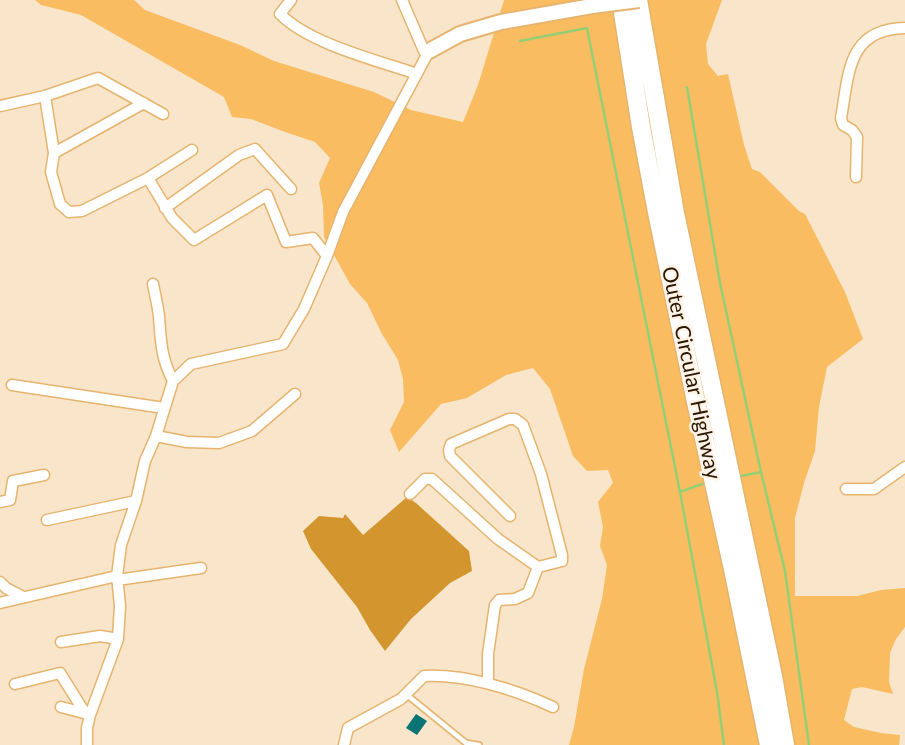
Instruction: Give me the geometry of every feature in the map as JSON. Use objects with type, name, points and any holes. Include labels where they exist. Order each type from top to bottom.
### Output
[{"type":"highway","name":"Outer Circular Highway","points":[[621,0],[657,212],[769,745]]},
{"type":"highway","name":"Outer Circular Highway","points":[[638,0],[675,213],[773,676],[785,745]]},
{"type":"street","points":[[291,0],[280,14],[319,40],[417,74]]},
{"type":"street","points":[[402,0],[424,51],[429,51]]},
{"type":"street","points":[[87,745],[88,714],[118,639],[120,606],[117,578],[121,545],[136,501],[145,460],[156,436],[173,381],[191,364],[283,344],[304,309],[344,212],[429,51],[460,34],[501,22],[638,0]]},
{"type":"street","points":[[856,177],[857,137],[843,125],[841,118],[851,62],[860,46],[870,36],[895,28],[905,28]]},
{"type":"street","points":[[0,106],[46,96],[98,78],[163,114]]},
{"type":"street","points":[[46,96],[54,153],[51,172],[60,204],[69,212],[82,211],[148,178],[192,150]]},
{"type":"street","points":[[54,153],[144,103]]},
{"type":"street","points":[[165,208],[239,155],[255,149],[291,189]]},
{"type":"street","points":[[148,178],[172,218],[194,240],[267,195],[286,242],[313,238],[327,256]]},
{"type":"street","points":[[153,284],[165,365],[173,381]]},
{"type":"street","points":[[12,385],[164,408]]},
{"type":"street","points":[[156,436],[187,442],[219,443],[252,431],[295,394]]},
{"type":"street","points":[[410,494],[425,480],[432,480],[498,539],[537,567],[562,561],[541,474],[523,425],[515,419],[509,419],[451,444],[449,450],[450,456],[510,516]]},
{"type":"street","points":[[846,489],[874,489],[903,472]]},
{"type":"street","points":[[0,502],[9,500],[13,481],[44,475]]},
{"type":"street","points":[[47,520],[136,501]]},
{"type":"street","points":[[488,683],[488,654],[495,605],[499,600],[515,599],[528,593],[537,567]]},
{"type":"street","points":[[0,603],[117,578],[201,568]]},
{"type":"street","points":[[0,582],[23,597]]},
{"type":"street","points":[[61,642],[100,636],[118,639]]},
{"type":"street","points":[[15,684],[60,673],[88,714]]},
{"type":"street","points":[[344,745],[348,728],[401,699],[424,676],[440,675],[488,683],[553,707]]},
{"type":"street","points":[[61,707],[88,714]]},
{"type":"lane","points":[[406,694],[466,743],[479,745]]},
{"type":"shaded area","points":[[35,0],[134,0],[145,10],[240,45],[274,61],[374,92],[411,110],[463,122],[478,85],[504,0],[722,0],[706,44],[708,64],[718,76],[728,74],[752,169],[760,172],[805,214],[845,292],[863,339],[827,367],[819,407],[815,451],[795,518],[795,596],[857,596],[905,588],[905,627],[890,653],[889,682],[893,694],[862,687],[852,689],[844,720],[854,727],[900,735],[899,745],[569,745],[584,669],[602,599],[607,565],[600,546],[603,527],[598,502],[613,483],[608,470],[587,471],[573,456],[550,389],[533,368],[506,375],[467,398],[441,404],[399,452],[390,430],[404,402],[403,379],[398,360],[367,303],[350,284],[324,237],[319,183],[330,158],[315,142],[251,119],[232,117],[224,97],[81,15],[41,5]]},
{"type":"shaded area","points":[[407,497],[469,551],[472,571],[450,583],[411,619],[385,651],[357,607],[311,549],[303,531],[319,516],[343,518],[345,514],[363,535]]},
{"type":"building","points":[[416,714],[427,721],[417,735],[406,728]]},
{"type":"waterway","points":[[520,41],[587,28],[680,492],[717,692],[724,745]]},
{"type":"waterway","points":[[687,87],[720,283],[785,571],[809,745]]},
{"type":"waterway","points":[[741,476],[761,472]]},
{"type":"waterway","points":[[680,492],[702,484]]}]
